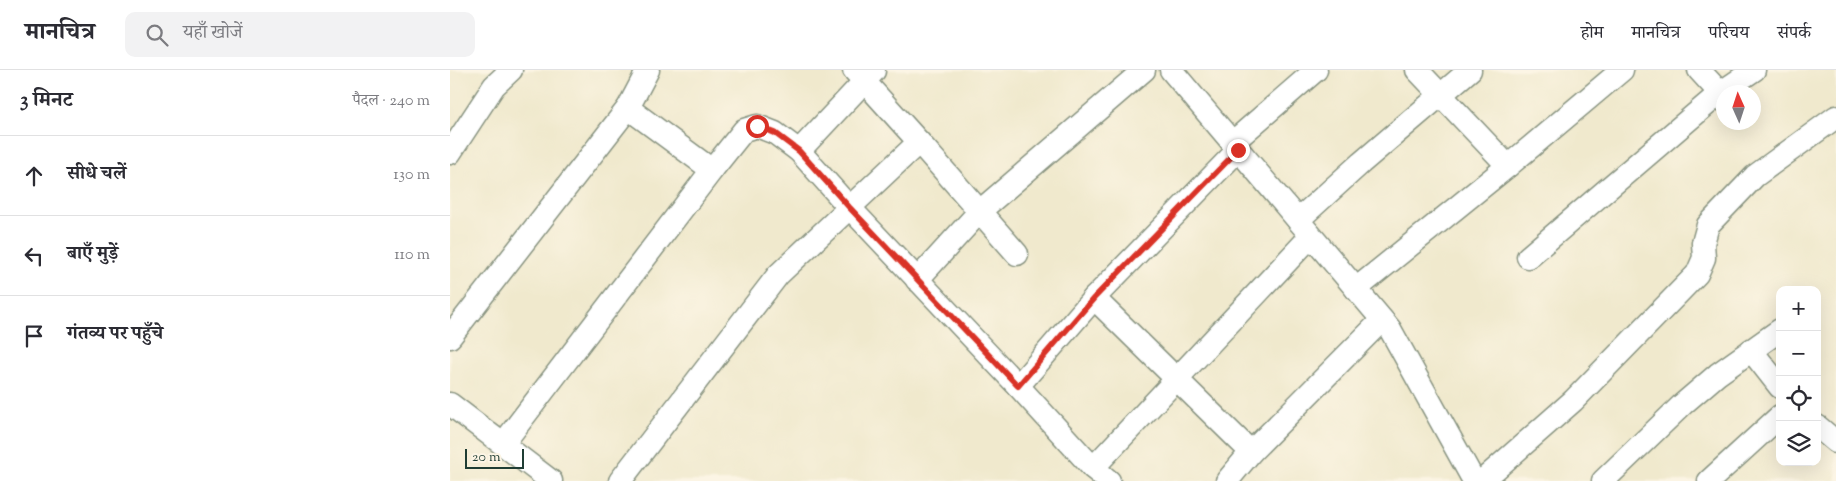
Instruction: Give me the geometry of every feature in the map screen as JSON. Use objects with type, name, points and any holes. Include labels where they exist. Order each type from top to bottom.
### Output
[{"type":"street","points":[[450,153],[494,86],[511,70]]},
{"type":"street","points":[[450,337],[628,108],[647,70]]},
{"type":"street","points":[[916,280],[980,211],[1144,70]]},
{"type":"street","points":[[1171,70],[1390,329],[1474,481]]},
{"type":"street","points":[[1018,386],[1094,298],[1235,146],[1316,70]]},
{"type":"street","points":[[1417,70],[1508,166]]},
{"type":"street","points":[[503,444],[712,170],[744,130],[757,126],[775,133],[799,151],[916,280],[1101,475],[1176,378],[1361,163],[1470,70]]},
{"type":"street","points":[[1356,289],[1508,166],[1622,70]]},
{"type":"street","points":[[1700,70],[1716,88]]},
{"type":"street","points":[[1732,85],[1754,70]]},
{"type":"street","points":[[799,151],[864,73],[919,142],[1017,254]]},
{"type":"street","points":[[1528,257],[1716,96]]},
{"type":"street","points":[[628,108],[712,170]]},
{"type":"street","points":[[1482,481],[1573,401],[1697,274],[1704,258],[1703,243],[1708,225],[1729,202],[1756,176],[1836,117]]},
{"type":"street","points":[[620,481],[778,275],[919,142]]},
{"type":"street","points":[[1094,298],[1251,452]]},
{"type":"street","points":[[1228,481],[1251,452],[1382,320]]},
{"type":"street","points":[[1603,481],[1683,404],[1718,374],[1779,331]]},
{"type":"street","points":[[1751,350],[1776,382]]},
{"type":"street","points":[[450,404],[551,481]]},
{"type":"street","points":[[1709,481],[1776,420]]},
{"type":"street","points":[[1821,429],[1836,442]]},
{"type":"route","points":[[757,126],[775,133],[799,151],[916,280],[1018,386],[1094,298],[1238,150]]}]
